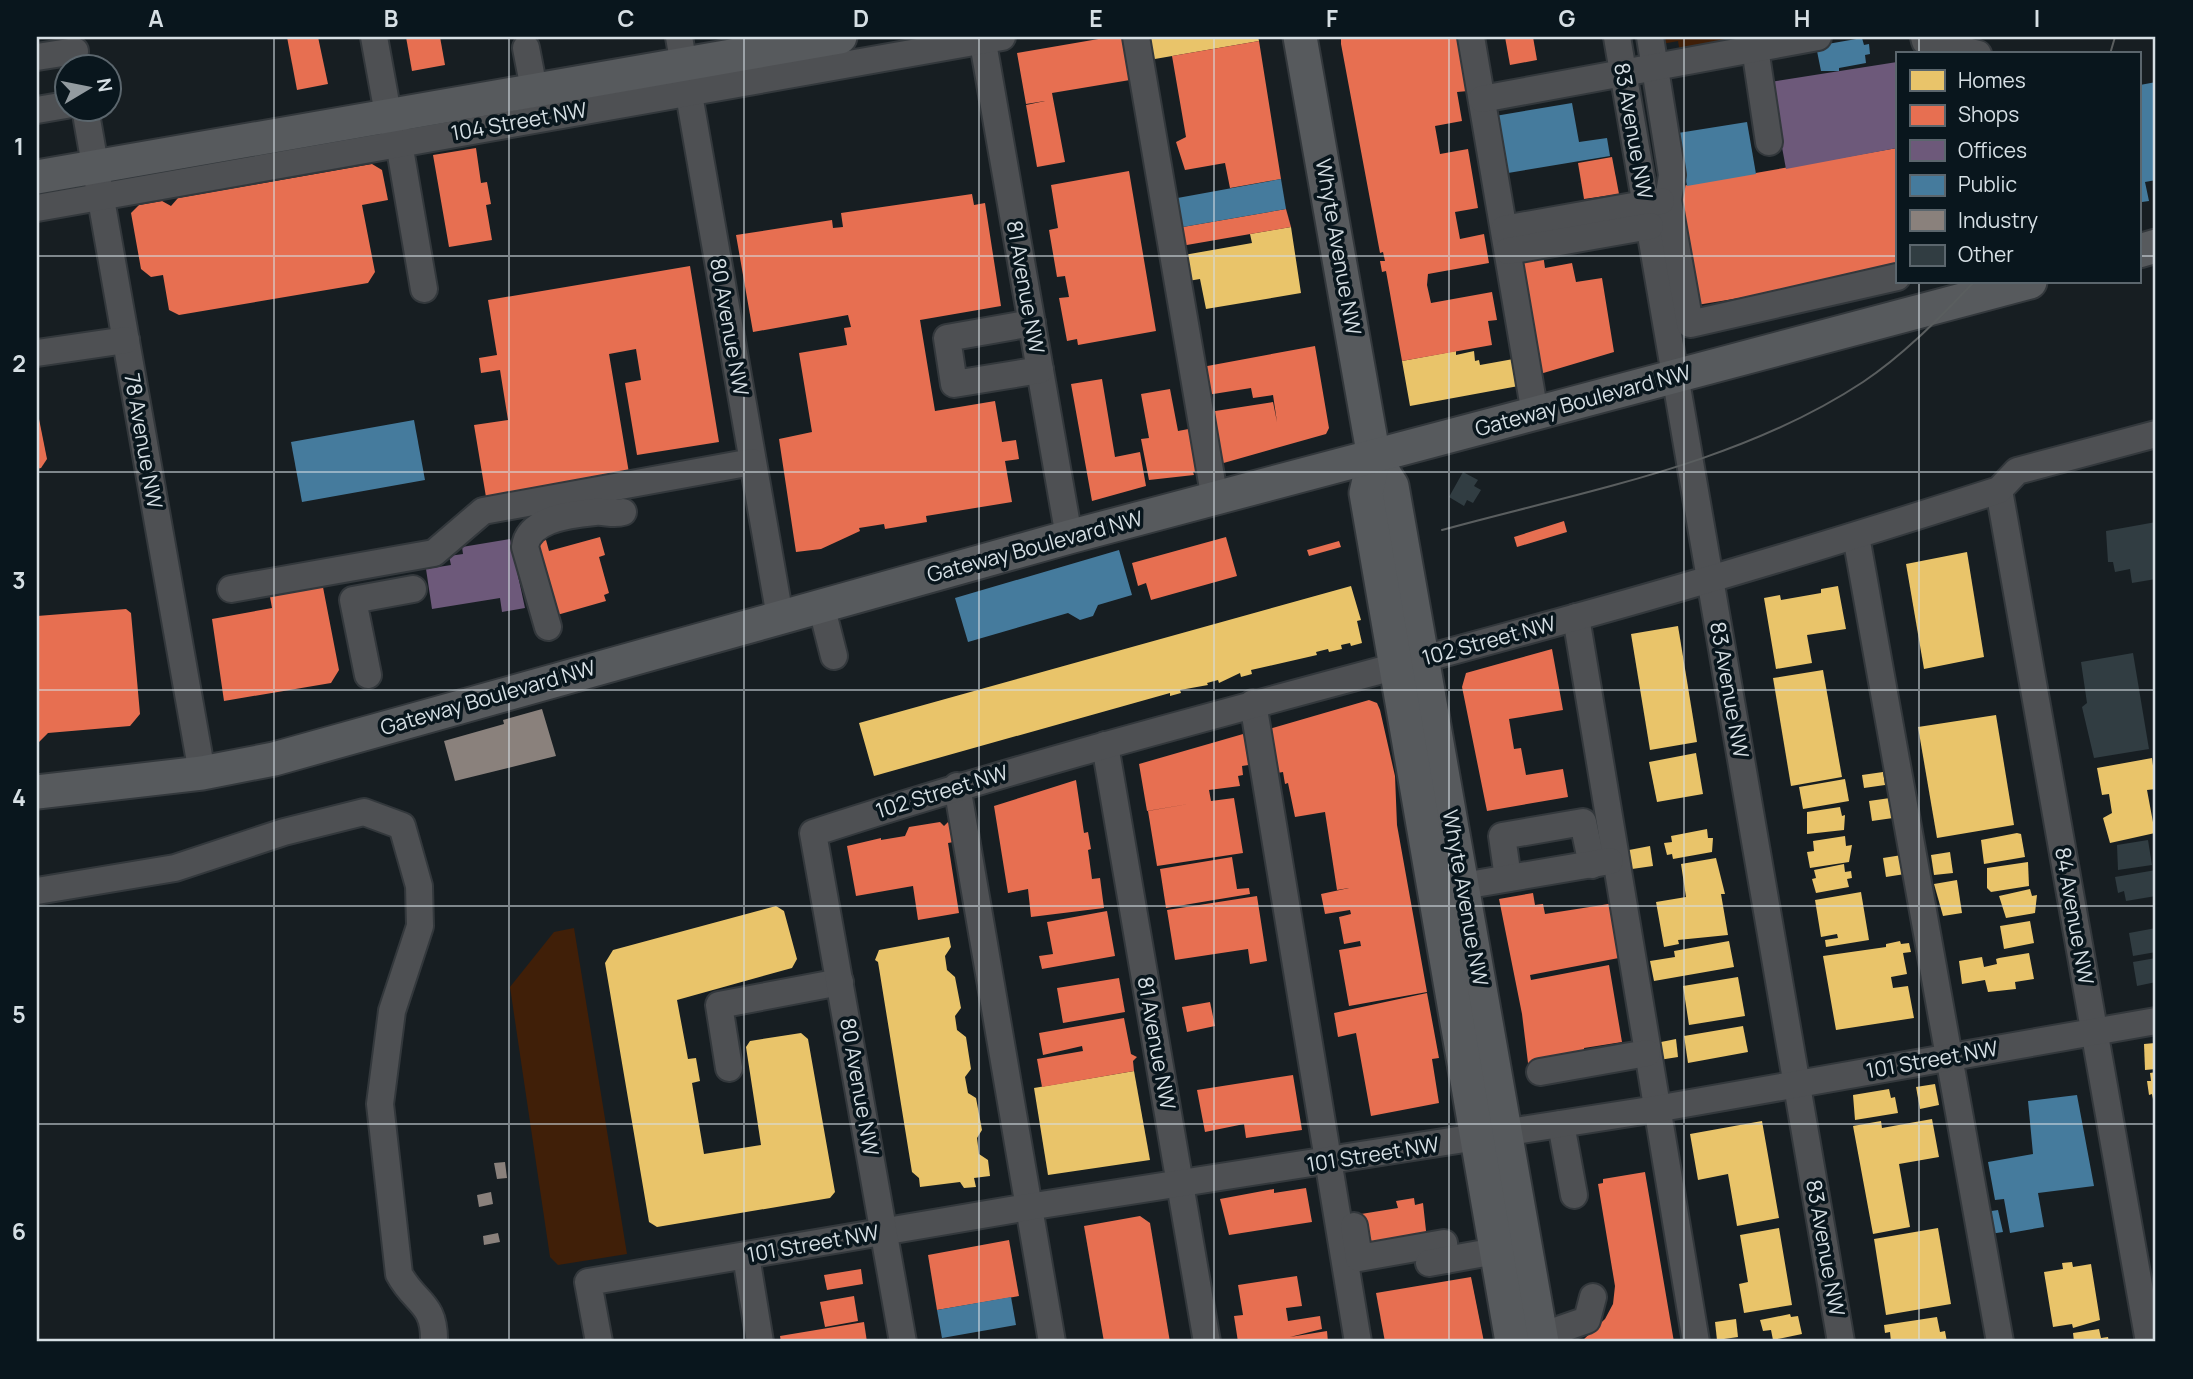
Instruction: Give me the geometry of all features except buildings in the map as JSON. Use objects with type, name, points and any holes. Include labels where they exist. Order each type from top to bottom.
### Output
[{"type":"main road","name":"104 Street NW","points":[[37,177],[98,182],[394,129],[534,89],[840,37]]},
{"type":"main road","name":"Whyte Avenue NW","points":[[1300,37],[1374,458],[1392,486],[1409,662],[1491,1136],[1532,1340]]},
{"type":"main road","name":"Gateway Boulevard NW","points":[[37,792],[202,773],[274,759],[1069,537],[1675,376],[1944,295],[2017,284]]},
{"type":"main road","name":"Whyte Avenue NW","points":[[1409,662],[1463,886],[1491,1136],[1496,1251],[1532,1340]]},
{"type":"street","points":[[374,37],[424,289]]},
{"type":"street","points":[[1136,37],[1215,500]]},
{"type":"street","points":[[1471,37],[1535,414]]},
{"type":"street","name":"83 Avenue NW","points":[[1617,37],[1655,210],[1675,376],[1841,1342]]},
{"type":"street","points":[[1650,37],[1672,175],[1655,210],[1690,324],[1896,278]]},
{"type":"street","points":[[1924,37],[1925,41],[1970,52]]},
{"type":"street","name":"104 Street NW","points":[[394,129],[683,64],[989,38]]},
{"type":"street","name":"81 Avenue NW","points":[[989,38],[1032,323],[1069,537]]},
{"type":"street","points":[[1482,99],[1807,38]]},
{"type":"street","points":[[526,48],[534,89]]},
{"type":"street","points":[[1755,48],[1769,142]]},
{"type":"street","points":[[37,57],[75,51]]},
{"type":"street","name":"80 Avenue NW","points":[[683,64],[780,617]]},
{"type":"street","name":"78 Avenue NW","points":[[87,122],[202,773]]},
{"type":"street","name":"104 Street NW","points":[[37,208],[98,182]]},
{"type":"street","points":[[1506,240],[1655,210]]},
{"type":"street","points":[[1032,323],[947,338],[954,384],[1040,370]]},
{"type":"street","points":[[37,353],[126,340]]},
{"type":"street","name":"102 Street NW","points":[[813,833],[957,786],[1252,703],[1576,617],[1856,536],[1999,490],[2017,471],[2156,434]]},
{"type":"street","points":[[231,589],[435,553],[483,511],[752,462]]},
{"type":"street","name":"84 Avenue NW","points":[[1999,490],[2150,1342]]},
{"type":"street","points":[[548,626],[525,547],[528,534],[536,526],[597,511],[620,513]]},
{"type":"street","points":[[1856,536],[2000,1342]]},
{"type":"street","points":[[368,675],[353,600],[412,589]]},
{"type":"street","points":[[821,605],[834,656]]},
{"type":"street","points":[[1576,617],[1604,862],[1647,1053],[1696,1342]]},
{"type":"street","points":[[1252,703],[1334,1161],[1347,1279],[1358,1342]]},
{"type":"street","name":"81 Avenue NW","points":[[1105,745],[1207,1342]]},
{"type":"street","points":[[957,786],[1052,1342]]},
{"type":"street","points":[[37,891],[175,868],[284,832],[364,812],[402,826],[419,887],[420,926],[392,1011],[380,1104],[399,1274],[407,1287],[429,1310],[434,1342]]},
{"type":"street","points":[[1508,878],[1502,836],[1583,821],[1604,862]]},
{"type":"street","name":"80 Avenue NW","points":[[813,833],[903,1342]]},
{"type":"street","points":[[1463,886],[1604,862]]},
{"type":"street","points":[[729,1068],[719,1005],[840,982]]},
{"type":"street","name":"101 Street NW","points":[[599,1342],[588,1282],[1028,1207],[1656,1109],[2156,1021]]},
{"type":"street","points":[[1540,1072],[1647,1053]]},
{"type":"street","points":[[1561,1124],[1574,1195]]},
{"type":"street","points":[[1334,1161],[1359,1258],[1444,1243],[1446,1260]]},
{"type":"street","points":[[1347,1279],[1496,1251]]},
{"type":"street","points":[[746,1256],[760,1342]]},
{"type":"street","points":[[1532,1340],[1587,1320],[1593,1297]]},
{"type":"shaded area","points":[[1639,37],[1776,37],[1680,53],[1678,41],[1641,48]]},
{"type":"shaded area","points":[[574,928],[627,1254],[558,1265],[550,1257],[510,987],[554,932]]},
{"type":"tram line","points":[[2111,52],[2115,37]]},
{"type":"tram line","points":[[1442,530],[1659,472],[1713,455],[1765,434],[1815,410],[1863,382],[1921,335],[1972,284]]}]
